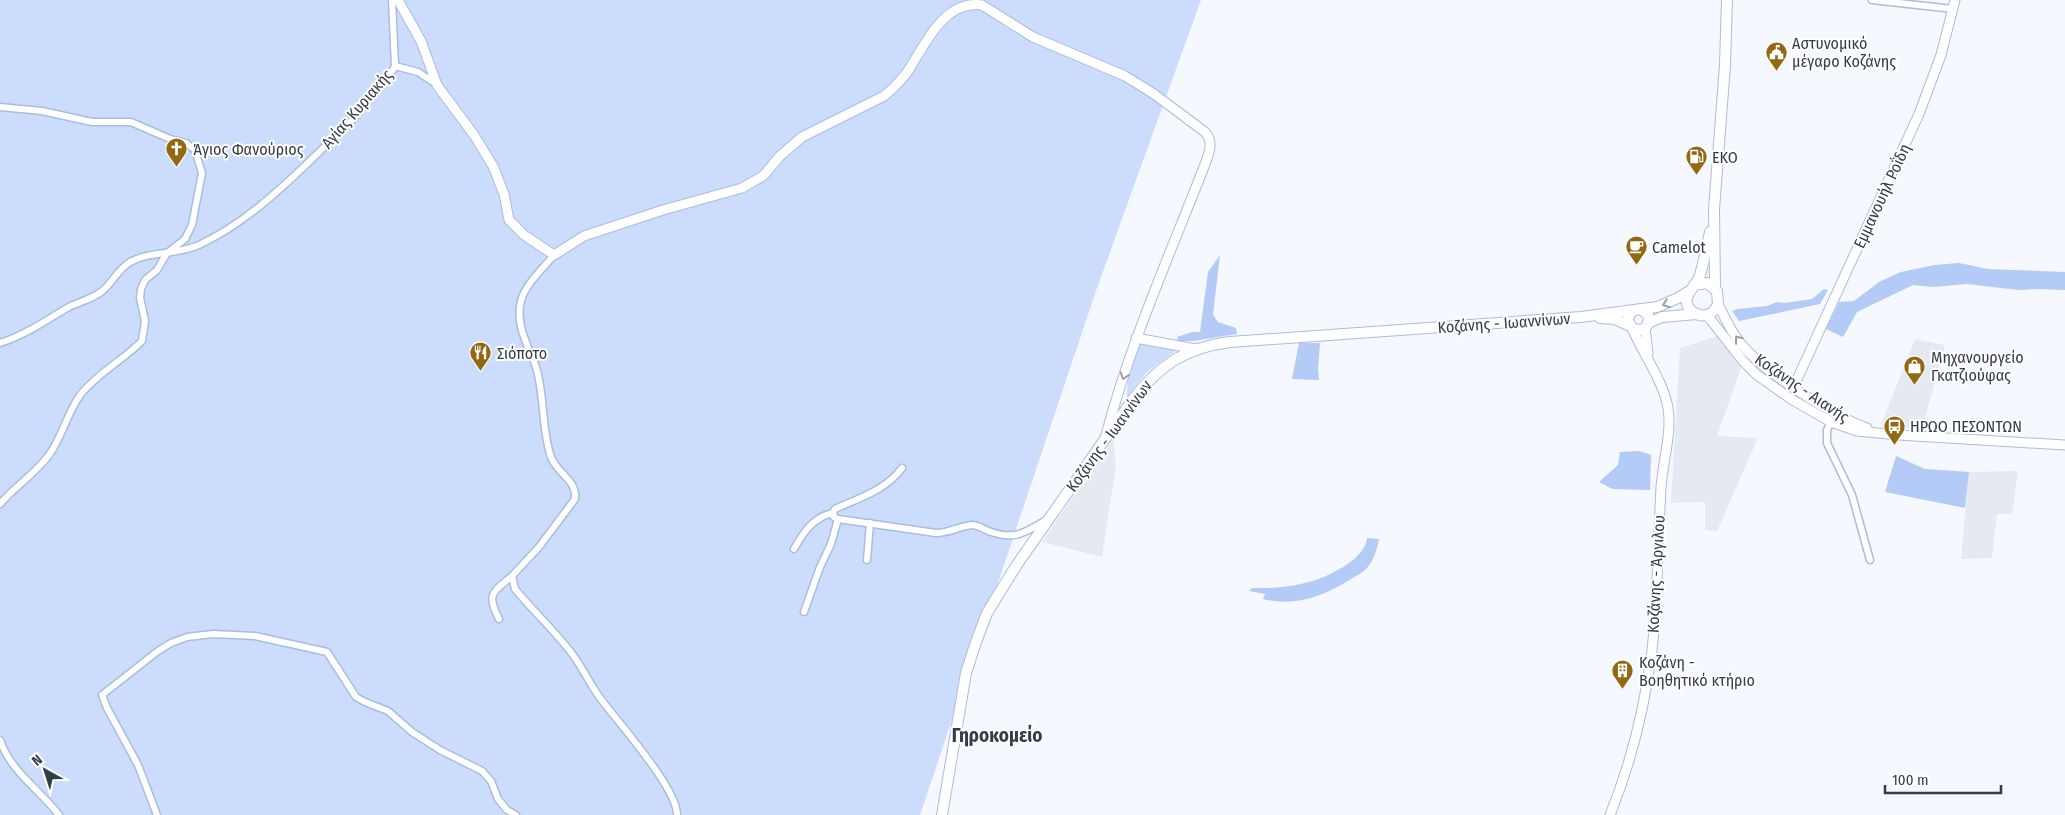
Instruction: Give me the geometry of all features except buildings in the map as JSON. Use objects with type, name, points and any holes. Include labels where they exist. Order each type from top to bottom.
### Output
[{"type":"main road","points":[[1702,315],[1691,311],[1686,298],[1691,288],[1699,280],[1704,264],[1714,209],[1724,91],[1727,0]]},
{"type":"main road","points":[[1647,326],[1648,315],[1637,310],[1628,318],[1631,327],[1637,330],[1647,326],[1662,316],[1702,315],[1715,310],[1718,304],[1718,294],[1715,288],[1714,209]]},
{"type":"main road","points":[[1691,288],[1707,283],[1715,288]]},
{"type":"main road","name":"Κοζάνης - Ιωαννίνων","points":[[942,815],[966,673],[976,642],[996,596],[1137,394],[1157,372],[1178,357],[1214,344],[1251,340],[1581,317],[1637,310],[1662,306],[1691,288]]},
{"type":"main road","name":"Κοζάνης - Ιωαννίνων","points":[[1581,317],[1614,319],[1631,327]]},
{"type":"street","name":"Αγίας Κυριακής","points":[[0,343],[32,330],[67,308],[94,297],[105,288],[114,276],[131,262],[167,253],[178,253],[199,245],[252,213],[338,134],[364,105],[378,85],[391,75],[395,66],[392,0]]},
{"type":"street","points":[[398,0],[421,41],[437,85],[474,135],[493,166],[504,194],[509,220],[524,235],[554,255]]},
{"type":"street","points":[[1872,0],[1954,5]]},
{"type":"street","points":[[499,619],[491,603],[491,598],[539,547],[575,499],[576,491],[570,480],[552,460],[547,441],[536,369],[523,336],[519,317],[524,293],[554,255],[584,236],[663,210],[742,188],[754,182],[802,137],[889,92],[901,80],[939,22],[959,4],[974,3],[982,5],[1033,36],[1125,76],[1154,94],[1209,136],[1211,144],[1207,159],[1136,338],[1105,439]]},
{"type":"street","name":"Εμμανουήλ Ροΐδη","points":[[1794,386],[1919,114],[1941,55],[1954,5]]},
{"type":"street","points":[[395,66],[418,72],[437,85]]},
{"type":"street","points":[[0,108],[42,111],[92,122],[131,122],[191,146],[197,155],[202,173],[198,199],[185,239],[167,253],[157,270],[145,280],[141,289],[140,298],[145,321],[142,341],[82,394],[46,460],[0,504]]},
{"type":"street","name":"Κοζάνης - Αιανής","points":[[1718,304],[1732,331],[1750,354],[1836,414],[1882,434]]},
{"type":"street","name":"Κοζάνης - Αιανής","points":[[1702,315],[1757,375],[1791,399],[1831,422],[1857,430],[1882,434],[2065,445]]},
{"type":"street","points":[[1647,326],[1650,362]]},
{"type":"street","points":[[1631,327],[1650,362]]},
{"type":"street","points":[[1136,338],[1196,349]]},
{"type":"street","name":"Κοζάνης - Άργιλου","points":[[1610,815],[1630,756],[1652,649],[1662,475],[1668,442],[1669,419],[1666,400],[1650,362]]},
{"type":"street","points":[[1831,422],[1827,430],[1827,443],[1852,495],[1870,560]]},
{"type":"street","points":[[794,550],[807,528],[821,517],[863,498],[896,476],[902,468]]},
{"type":"street","points":[[833,513],[834,517],[838,519],[936,533],[951,532],[961,527],[976,525],[989,532],[1011,537],[1050,518]]},
{"type":"street","points":[[804,612],[820,566],[831,544],[838,519]]},
{"type":"street","points":[[867,560],[870,523]]},
{"type":"street","points":[[512,576],[515,589],[574,656],[600,697],[639,746],[667,788],[678,808],[678,815]]},
{"type":"street","points":[[157,815],[138,765],[102,695],[119,680],[171,643],[186,637],[213,634],[255,636],[327,652],[356,697],[388,711],[412,732],[440,750],[482,771],[491,781],[498,799],[507,810],[516,815]]},
{"type":"street","points":[[0,740],[4,753],[26,781],[47,800],[58,815]]},
{"type":"shaded area","points":[[0,0],[1201,0],[1097,288],[920,815],[0,815]]},
{"type":"shaded area","points":[[1220,255],[1213,315],[1218,322],[1236,328],[1237,334],[1193,341],[1178,341],[1177,337],[1192,332],[1200,332],[1208,272]]},
{"type":"shaded area","points":[[1959,263],[1988,269],[2065,272],[2065,290],[2018,290],[1967,284],[1933,287],[1913,285],[1857,312],[1843,337],[1826,329],[1839,302],[1854,301],[1879,282],[1901,272],[1935,265]]},
{"type":"shaded area","points":[[1824,289],[1828,290],[1820,304],[1739,321],[1732,311],[1767,306],[1777,302],[1785,303],[1812,299]]},
{"type":"shaded area","points":[[1717,336],[1741,368],[1717,436],[1758,438],[1717,531],[1705,530],[1705,502],[1671,503],[1680,348]]},
{"type":"shaded area","name":"Μηχανουργείο Γκατζιούφας","points":[[1915,339],[1945,345],[1922,429],[1881,425]]},
{"type":"shaded area","points":[[1138,342],[1177,350],[1147,372],[1127,397],[1128,370]]},
{"type":"shaded area","points":[[1299,343],[1320,343],[1319,380],[1292,379]]},
{"type":"shaded area","points":[[1113,439],[1116,465],[1102,557],[1042,542]]},
{"type":"shaded area","points":[[1639,451],[1651,455],[1650,490],[1612,489],[1599,482],[1618,465],[1620,452]]},
{"type":"shaded area","points":[[1896,456],[1925,469],[1969,472],[1965,508],[1885,492]]},
{"type":"shaded area","points":[[2018,471],[2012,514],[1997,514],[1992,558],[1961,559],[1969,472]]},
{"type":"shaded area","points":[[1367,538],[1379,539],[1375,554],[1366,569],[1341,585],[1320,595],[1287,602],[1263,599],[1265,594],[1249,591],[1252,588],[1292,586],[1330,574],[1355,558],[1364,547]]},
{"type":"place","name":"Αστυνομικό μέγαρο Κοζάνης","points":[[1776,71]]},
{"type":"place","name":"Άγιος Φανούριος","points":[[177,168]]},
{"type":"place","name":"EKO","points":[[1696,176]]},
{"type":"place","name":"Camelot","points":[[1636,266]]},
{"type":"place","name":"Σιόποτο","points":[[481,372]]},
{"type":"place","name":"Μηχανουργείο Γκατζιούφας","points":[[1915,385]]},
{"type":"place","name":"ΗΡΩΟ ΠΕΣΟΝΤΩΝ","points":[[1894,445]]},
{"type":"place","name":"Κοζάνη - Βοηθητικό κτήριο","points":[[1623,690]]},
{"type":"district","name":"Γηροκομείο","points":[[997,735]]}]
